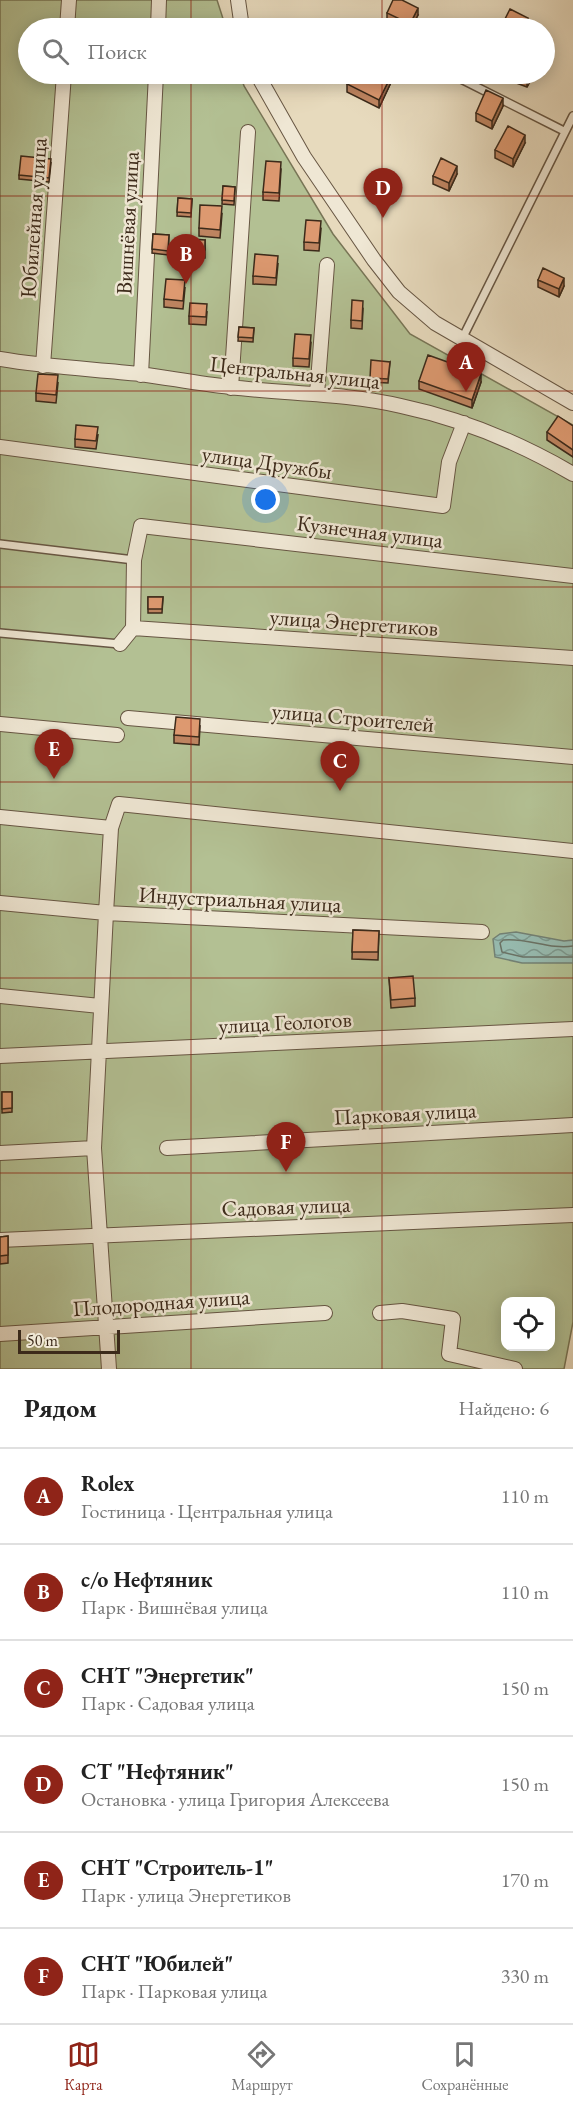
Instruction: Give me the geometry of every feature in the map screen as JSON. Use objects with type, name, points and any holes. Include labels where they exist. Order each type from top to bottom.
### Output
[{"type":"street","points":[[68,18],[69,0]]},
{"type":"street","points":[[158,18],[159,0]]},
{"type":"street","points":[[238,0],[241,18]]},
{"type":"street","name":"Юбилейная улица","points":[[43,366],[63,84]]},
{"type":"street","name":"Вишнёвая улица","points":[[141,375],[156,84]]},
{"type":"street","points":[[263,84],[304,157],[374,260],[399,292],[419,310],[462,339],[573,403]]},
{"type":"street","points":[[231,388],[248,132]]},
{"type":"street","points":[[316,394],[327,265]]},
{"type":"street","name":"Центральная улица","points":[[0,359],[231,388],[316,394],[400,405],[464,423],[535,452],[573,474]]},
{"type":"street","name":"улица Дружбы","points":[[0,447],[443,506],[449,462],[464,423]]},
{"type":"street","name":"Кузнечная улица","points":[[133,628],[134,560],[141,526],[573,576]]},
{"type":"street","points":[[120,644],[133,628]]},
{"type":"street","name":"улица Энергетиков","points":[[133,628],[573,658]]},
{"type":"street","name":"улица Строителей","points":[[128,718],[573,757]]},
{"type":"street","points":[[0,724],[117,735]]},
{"type":"street","name":"Индустриальная улица","points":[[482,933],[106,913],[111,828],[119,804],[573,850]]},
{"type":"street","points":[[0,817],[111,828]]},
{"type":"street","points":[[0,903],[106,913],[94,1148],[108,1325],[109,1369]]},
{"type":"street","points":[[0,996],[100,1006]]},
{"type":"street","name":"улица Геологов","points":[[0,1056],[98,1049],[573,1029]]},
{"type":"street","name":"Парковая улица","points":[[167,1148],[573,1125]]},
{"type":"street","points":[[0,1153],[94,1148]]},
{"type":"street","name":"Садовая улица","points":[[0,1240],[573,1215]]},
{"type":"street","points":[[380,1313],[402,1311],[453,1319],[449,1354],[515,1369]]},
{"type":"street","name":"Плодородная улица","points":[[0,1334],[108,1325],[326,1313]]},
{"type":"lane","points":[[471,84],[564,131]]},
{"type":"lane","points":[[462,339],[573,116]]},
{"type":"lane","points":[[0,544],[134,560]]},
{"type":"lane","points":[[0,633],[120,644]]},
{"type":"lane","points":[[117,735],[128,718]]},
{"type":"green space","points":[[0,0],[217,0],[223,18],[18,18],[18,84],[243,84],[333,234],[410,334],[573,425],[573,1322],[564,1369],[0,1369]]},
{"type":"water","points":[[516,932],[564,941],[573,940],[573,963],[522,963],[495,957],[493,939],[500,934]]},
{"type":"building","points":[[393,0],[402,0],[418,8],[413,18],[397,18],[387,13]]},
{"type":"building","points":[[510,9],[528,18],[506,18]]},
{"type":"building","points":[[347,84],[387,84],[379,100]]},
{"type":"building","points":[[486,90],[503,98],[492,121],[476,113]]},
{"type":"building","points":[[508,126],[525,135],[513,159],[495,150]]},
{"type":"building","points":[[21,156],[51,159],[49,178],[19,175]]},
{"type":"building","points":[[441,158],[457,166],[449,183],[433,176]]},
{"type":"building","points":[[266,161],[281,162],[279,193],[263,192]]},
{"type":"building","points":[[223,186],[235,187],[234,201],[222,200]]},
{"type":"building","points":[[178,198],[192,199],[191,213],[177,212]]},
{"type":"building","points":[[200,205],[222,206],[220,230],[199,228]]},
{"type":"building","points":[[306,220],[321,221],[319,243],[304,242]]},
{"type":"building","points":[[153,234],[169,235],[168,251],[152,249]]},
{"type":"building","points":[[191,239],[205,240],[205,250],[190,249]]},
{"type":"building","points":[[255,254],[278,256],[276,278],[253,276]]},
{"type":"building","points":[[543,268],[564,278],[559,289],[538,280]]},
{"type":"building","points":[[166,279],[185,280],[183,301],[164,299]]},
{"type":"building","points":[[352,300],[363,301],[362,321],[351,320]]},
{"type":"building","points":[[190,303],[207,304],[206,317],[189,316]]},
{"type":"building","points":[[239,327],[254,328],[253,338],[238,337]]},
{"type":"building","points":[[295,334],[311,335],[309,359],[293,358]]},
{"type":"building","points":[[428,355],[481,374],[472,400],[419,381]]},
{"type":"building","points":[[371,360],[390,362],[388,379],[370,378]]},
{"type":"building","points":[[38,374],[58,375],[56,395],[36,393]]},
{"type":"building","points":[[558,416],[573,426],[573,450],[547,432]]},
{"type":"building","points":[[76,425],[98,427],[96,441],[75,439]]},
{"type":"building","points":[[148,597],[163,597],[162,609],[148,609]]},
{"type":"building","points":[[176,717],[200,719],[199,737],[174,735]]},
{"type":"building","points":[[353,930],[379,931],[378,952],[352,952]]},
{"type":"building","points":[[413,976],[415,998],[391,1000],[389,978]]},
{"type":"building","points":[[2,1092],[12,1092],[12,1108],[2,1109]]},
{"type":"building","points":[[8,1236],[8,1255],[0,1256],[0,1237]]},
{"type":"place","name":"СТ \"Нефтяник\"","points":[[383,218]]},
{"type":"place","name":"с/о Нефтяник","points":[[186,284]]},
{"type":"place","name":"Rolex","points":[[466,392]]},
{"type":"place","name":"СНТ \"Строитель-1\"","points":[[54,779]]},
{"type":"place","name":"СНТ \"Энергетик\"","points":[[340,791]]},
{"type":"place","name":"СНТ \"Юбилей\"","points":[[286,1172]]}]
